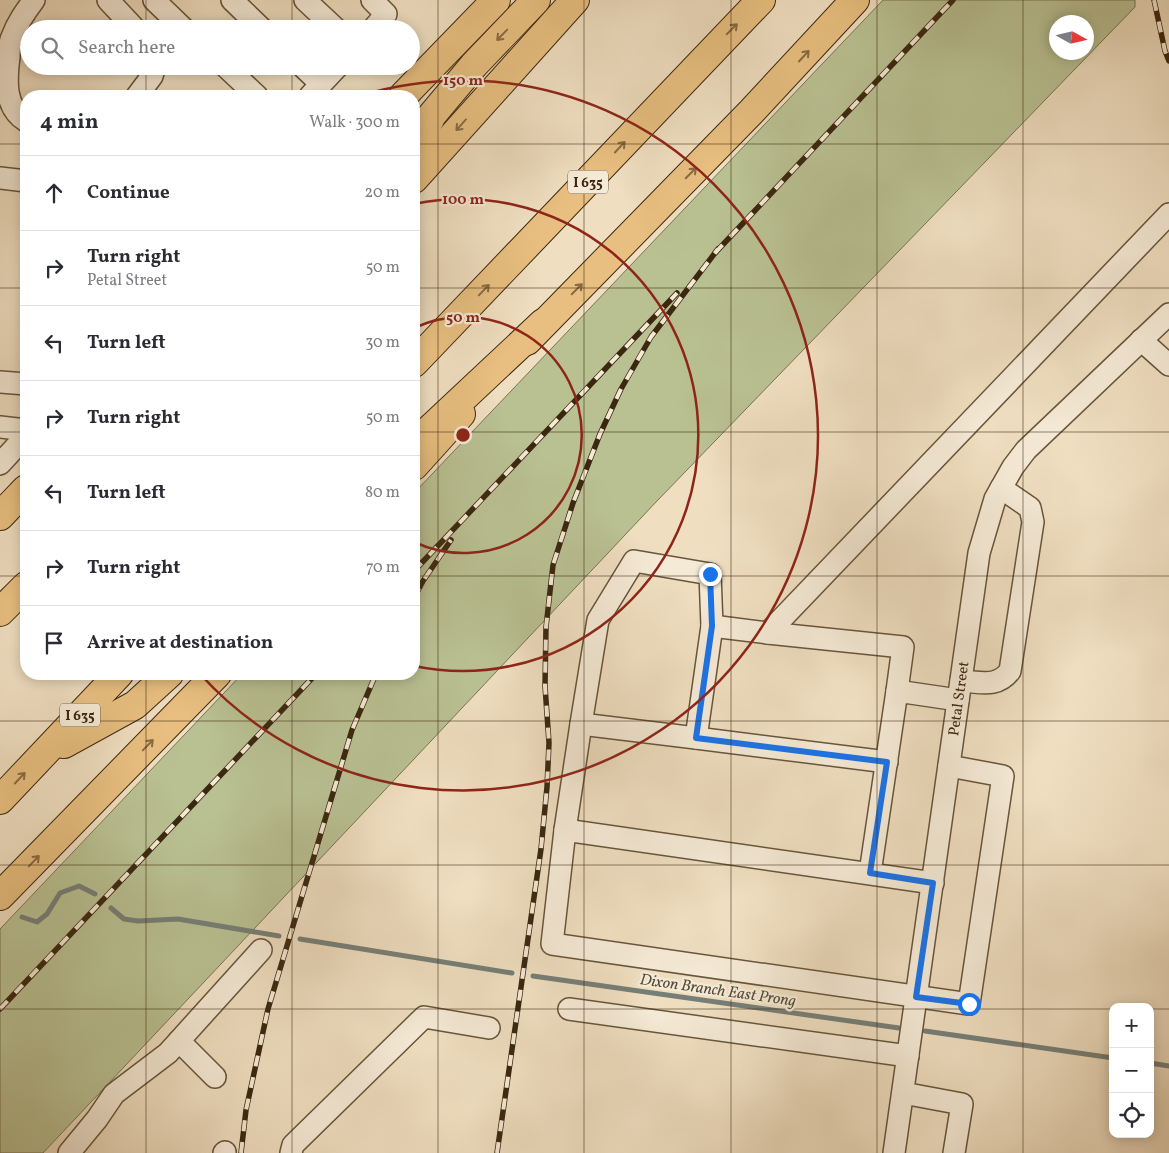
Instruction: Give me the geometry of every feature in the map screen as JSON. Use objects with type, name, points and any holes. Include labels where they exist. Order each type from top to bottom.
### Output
[{"type":"main road","points":[[409,90],[496,0]]},
{"type":"main road","points":[[420,138],[432,115],[474,65],[536,0]]},
{"type":"main road","points":[[420,171],[575,0]]},
{"type":"main road","name":"I 635","points":[[420,357],[761,0]]},
{"type":"main road","points":[[420,438],[543,323],[744,119],[855,0]]},
{"type":"main road","points":[[420,459],[543,323]]},
{"type":"main road","points":[[0,516],[20,495]]},
{"type":"main road","points":[[0,612],[20,592]]},
{"type":"main road","name":"I 635","points":[[0,800],[113,680]]},
{"type":"main road","points":[[40,757],[135,705],[162,680]]},
{"type":"main road","points":[[0,896],[211,680]]},
{"type":"street","points":[[20,114],[11,103],[7,91],[7,68],[11,39],[21,17],[34,0]]},
{"type":"street","points":[[108,0],[127,20]]},
{"type":"street","points":[[232,0],[253,20]]},
{"type":"street","points":[[305,0],[326,20]]},
{"type":"street","points":[[372,0],[386,14],[380,20]]},
{"type":"street","points":[[163,3],[177,20]]},
{"type":"street","points":[[142,90],[152,75]]},
{"type":"street","points":[[235,75],[251,90]]},
{"type":"street","points":[[307,75],[316,90],[330,75]]},
{"type":"street","points":[[0,178],[20,180]]},
{"type":"street","points":[[768,633],[1169,214]]},
{"type":"street","name":"Petal Street","points":[[894,1153],[979,553],[995,499],[1013,467],[1036,439],[1169,314]]},
{"type":"street","points":[[1141,340],[1169,365]]},
{"type":"street","points":[[0,382],[20,384]]},
{"type":"street","points":[[0,428],[20,430]]},
{"type":"street","points":[[0,464],[20,442]]},
{"type":"street","points":[[897,691],[960,690],[995,683],[1004,678],[1010,671],[1033,522],[1030,508],[1001,488]]},
{"type":"street","points":[[696,738],[712,626],[710,574],[634,561],[598,620],[564,830],[552,944],[969,1004],[1003,776],[949,766]]},
{"type":"street","points":[[712,626],[903,647],[870,873]]},
{"type":"street","points":[[581,724],[887,762]]},
{"type":"street","points":[[564,830],[933,883]]},
{"type":"street","points":[[69,1153],[97,1119],[114,1094],[168,1053],[261,950]]},
{"type":"street","points":[[569,1009],[908,1056]]},
{"type":"street","points":[[291,1153],[293,1145],[424,1018],[489,1028]]},
{"type":"street","points":[[179,1041],[215,1077]]},
{"type":"street","points":[[903,1093],[962,1104],[954,1153]]},
{"type":"green space","points":[[883,0],[1135,0],[1135,7],[1094,49],[1094,15],[1049,15],[1049,60],[1084,60],[657,501],[43,1153],[0,1153],[0,929],[236,680],[420,680],[420,487]]},
{"type":"waterway","name":"Dixon Branch East Prong","points":[[22,917],[37,922],[47,914],[60,893],[79,886],[95,894]]},
{"type":"waterway","name":"Dixon Branch East Prong","points":[[111,908],[124,919],[138,921],[178,919],[279,936]]},
{"type":"waterway","name":"Dixon Branch East Prong","points":[[300,939],[512,973]]},
{"type":"waterway","name":"Dixon Branch East Prong","points":[[533,976],[899,1028]]},
{"type":"waterway","name":"Dixon Branch East Prong","points":[[925,1031],[1109,1057]]},
{"type":"waterway","name":"Dixon Branch East Prong","points":[[1154,1064],[1169,1066]]},
{"type":"railway","points":[[715,253],[953,0]]},
{"type":"railway","points":[[1154,0],[1169,61]]},
{"type":"railway","points":[[497,1153],[541,849],[547,787],[549,743],[545,686],[546,627],[553,565],[573,503],[600,434],[621,389],[651,337],[718,249]]},
{"type":"railway","points":[[420,565],[677,293]]},
{"type":"railway","points":[[420,587],[451,540]]},
{"type":"railway","points":[[0,1009],[310,680]]},
{"type":"railway","points":[[241,1153],[246,1110],[268,1009],[352,730],[373,680]]},
{"type":"route","points":[[710,574],[712,626],[696,738],[887,762],[870,873],[933,883],[916,997],[969,1004]]}]
